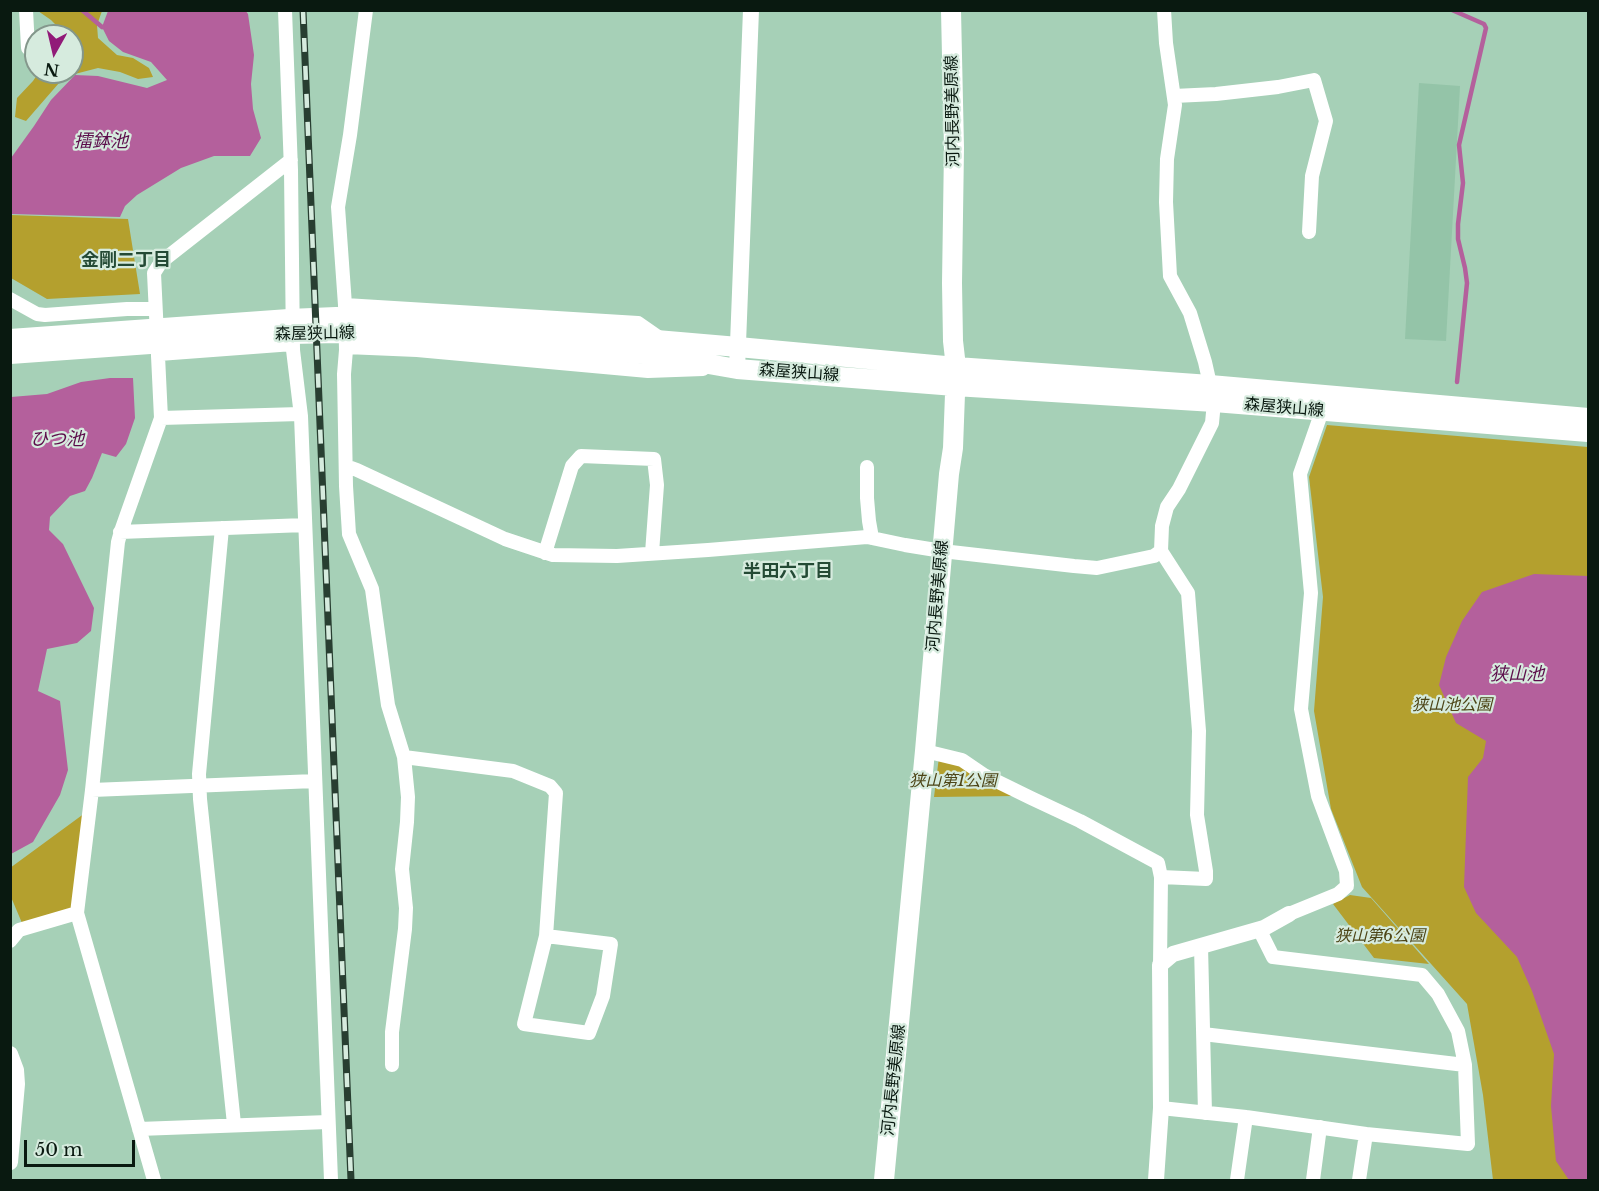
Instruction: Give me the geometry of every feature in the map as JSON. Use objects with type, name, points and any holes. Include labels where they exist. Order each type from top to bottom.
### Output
[{"type":"main road","name":"河内長野美原線","points":[[884,1180],[953,448],[956,376],[952,284],[954,147],[951,10]]},
{"type":"main road","name":"森屋狭山線","points":[[10,339],[338,333],[420,336],[460,331],[738,347],[956,376]]},
{"type":"main road","name":"森屋狭山線","points":[[460,331],[657,355],[737,369],[956,376],[1588,418]]},
{"type":"main road","name":"森屋狭山線","points":[[10,354],[101,339]]},
{"type":"main road","name":"森屋狭山線","points":[[1212,394],[1322,411],[1588,432]]},
{"type":"street","points":[[285,10],[291,160],[293,344],[300,414],[331,1180]]},
{"type":"street","points":[[366,10],[338,207],[345,305],[344,374],[349,534],[372,589],[388,705],[404,757],[408,797],[402,869],[405,929],[392,1032],[392,1065]]},
{"type":"street","points":[[346,347],[417,350],[648,371],[737,369],[751,10]]},
{"type":"street","points":[[1161,877],[1206,879],[1197,815],[1199,731],[1188,593],[1161,551],[1162,526],[1167,507],[1179,489],[1212,423],[1212,394],[1190,313],[1170,276],[1166,202],[1167,159],[1175,105],[1166,43],[1164,10]]},
{"type":"street","points":[[1174,96],[1278,87],[1314,80],[1326,121],[1312,176],[1309,232]]},
{"type":"street","points":[[154,1180],[77,913],[120,532],[161,418],[153,279],[157,267],[291,160]]},
{"type":"street","points":[[10,299],[37,314],[45,315],[155,309]]},
{"type":"street","points":[[345,305],[638,324],[664,341]]},
{"type":"street","points":[[156,325],[293,316]]},
{"type":"street","points":[[159,354],[293,344]]},
{"type":"street","points":[[1160,964],[1173,954],[1259,929],[1338,894],[1347,886],[1346,871],[1318,796],[1301,709],[1311,593],[1300,474],[1322,411]]},
{"type":"street","points":[[161,418],[300,414]]},
{"type":"street","points":[[545,553],[572,466],[581,456],[654,459],[657,485],[652,553]]},
{"type":"street","points":[[346,466],[505,539],[553,555],[652,553],[867,537],[942,551],[1097,568],[1154,556],[1161,551]]},
{"type":"street","points":[[867,467],[867,498],[872,538]]},
{"type":"street","points":[[120,532],[305,525]]},
{"type":"street","points":[[222,528],[199,774],[234,1124]]},
{"type":"street","points":[[925,751],[962,760],[984,774],[1080,820],[1158,863],[1161,877],[1161,1108],[1156,1180]]},
{"type":"street","points":[[404,757],[513,771],[550,786],[556,793],[546,936],[524,1024],[589,1033],[603,996],[611,944],[546,936]]},
{"type":"street","points":[[92,790],[315,781]]},
{"type":"street","points":[[10,941],[19,930],[77,913]]},
{"type":"street","points":[[1161,1108],[1366,1134],[1468,1144],[1465,1065],[1458,1031],[1438,994],[1422,975],[1273,957],[1259,929]]},
{"type":"street","points":[[1201,946],[1205,1113]]},
{"type":"street","points":[[1203,1034],[1465,1065]]},
{"type":"street","points":[[10,1054],[16,1070],[17,1084],[10,1162]]},
{"type":"street","points":[[1237,1180],[1246,1117]]},
{"type":"street","points":[[139,1129],[328,1122]]},
{"type":"street","points":[[1312,1180],[1320,1127]]},
{"type":"street","points":[[1359,1180],[1366,1134]]},
{"type":"shaded area","points":[[1419,83],[1460,86],[1446,341],[1405,339]]},
{"type":"green space","points":[[38,11],[102,11],[97,25],[98,38],[117,55],[133,58],[149,68],[153,77],[138,79],[120,72],[98,68],[84,72],[84,24],[55,24]]},
{"type":"green space","points":[[30,84],[58,84],[26,121],[15,117],[17,98]]},
{"type":"green space","points":[[11,215],[128,219],[140,294],[47,299],[11,278]]},
{"type":"green space","name":"狭山池公園","points":[[1327,425],[1588,447],[1588,1180],[1493,1180],[1483,1095],[1467,1004],[1362,887],[1331,809],[1314,711],[1323,597],[1309,477]]},
{"type":"green space","name":"狭山第1公園","points":[[939,757],[957,763],[1017,796],[934,797]]},
{"type":"green space","points":[[85,813],[73,909],[22,923],[11,897],[10,868]]},
{"type":"green space","name":"狭山第6公園","points":[[1350,895],[1371,898],[1429,964],[1374,958],[1333,904]]},
{"type":"water","name":"擂鉢池","points":[[245,10],[248,14],[254,55],[251,84],[253,109],[261,138],[250,156],[214,156],[181,168],[137,195],[125,206],[120,217],[11,214],[11,158],[51,100],[66,84],[84,84],[84,75],[98,76],[147,88],[167,80],[151,62],[123,52],[109,41],[102,27],[108,11]]},
{"type":"water","name":"ひつ池","points":[[133,378],[135,418],[126,444],[116,457],[102,453],[85,491],[70,496],[50,517],[49,530],[63,544],[94,608],[91,631],[77,643],[47,649],[38,691],[60,701],[68,770],[60,795],[33,842],[11,854],[11,397],[47,394],[81,382]]},
{"type":"water","name":"狭山池","points":[[1534,574],[1588,576],[1588,1180],[1569,1180],[1556,1161],[1551,1106],[1554,1054],[1532,991],[1517,957],[1476,913],[1464,887],[1468,777],[1483,758],[1486,741],[1456,723],[1439,685],[1446,657],[1462,621],[1482,592]]},
{"type":"waterway","points":[[82,10],[102,27]]},
{"type":"waterway","points":[[1452,10],[1484,24],[1486,28],[1459,145],[1463,183],[1458,239],[1467,283],[1457,382]]},
{"type":"railway","points":[[303,10],[351,1180]]},
{"type":"district","name":"金剛二丁目","points":[[126,261]]},
{"type":"district","name":"半田六丁目","points":[[788,572]]}]
